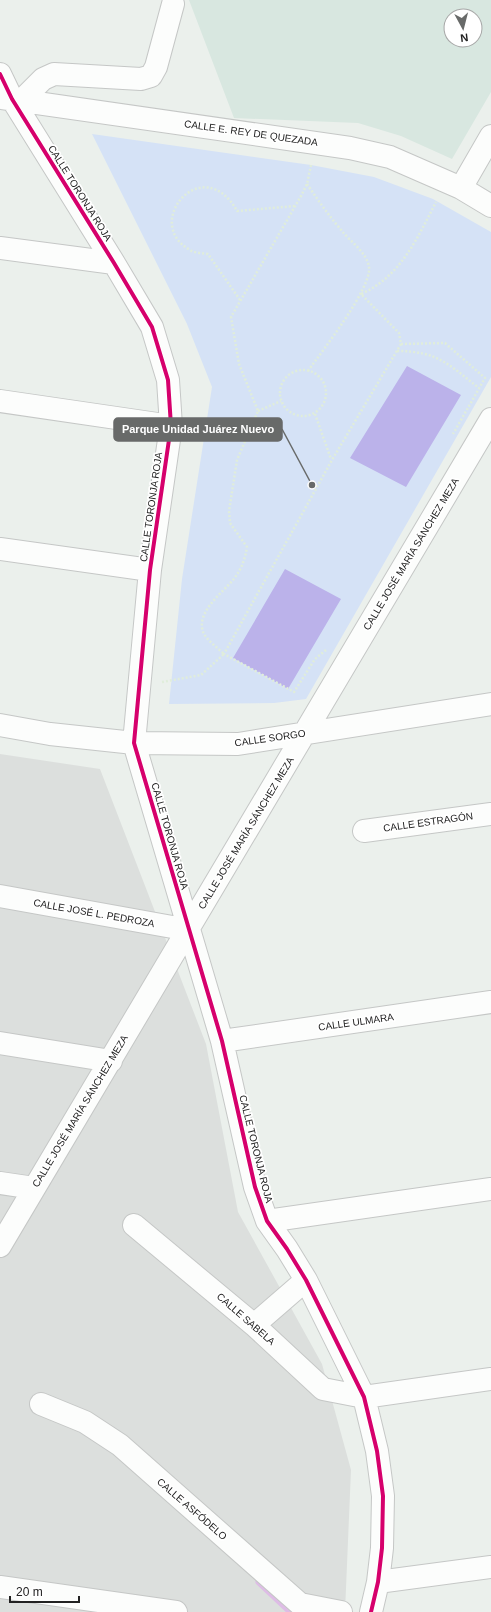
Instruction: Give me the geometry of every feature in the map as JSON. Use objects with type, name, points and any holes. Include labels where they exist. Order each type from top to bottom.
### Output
[{"type":"street","points":[[11,99],[43,79],[54,74],[141,78],[151,76],[156,67],[173,4]]},
{"type":"street","name":"CALLE TORONJA ROJA","points":[[0,74],[11,99],[114,263],[152,327],[168,380],[171,426],[150,570],[134,743],[222,1041],[255,1187],[267,1221],[287,1249],[306,1280],[364,1396],[377,1451],[383,1496],[382,1548],[378,1582],[371,1612]]},
{"type":"street","name":"CALLE E. REY DE QUEZADA","points":[[11,99],[315,142],[390,157],[453,185],[491,206]]},
{"type":"street","points":[[453,185],[491,136]]},
{"type":"street","points":[[0,248],[114,263]]},
{"type":"street","points":[[0,401],[171,426]]},
{"type":"street","name":"CALLE JOSÉ MARÍA SÁNCHEZ MEZA","points":[[0,1246],[306,733],[491,419]]},
{"type":"street","points":[[0,549],[150,570]]},
{"type":"street","name":"CALLE SORGO","points":[[0,725],[50,734],[134,743],[238,744],[491,704]]},
{"type":"street","name":"CALLE ESTRAGÓN","points":[[364,831],[491,814]]},
{"type":"street","name":"CALLE JOSÉ L. PEDROZA","points":[[0,896],[189,930]]},
{"type":"street","name":"CALLE ULMARA","points":[[222,1041],[491,1002]]},
{"type":"street","points":[[0,1043],[111,1061]]},
{"type":"street","points":[[0,1184],[34,1188]]},
{"type":"street","points":[[267,1221],[491,1189]]},
{"type":"street","name":"CALLE SABELA","points":[[134,1225],[254,1325],[323,1389],[364,1396]]},
{"type":"street","points":[[254,1325],[306,1280]]},
{"type":"street","points":[[364,1396],[491,1379]]},
{"type":"street","name":"CALLE ASFÓDELO","points":[[41,1404],[84,1422],[120,1445],[300,1604],[341,1612]]},
{"type":"street","points":[[378,1582],[491,1567]]},
{"type":"street","points":[[0,1587],[176,1612]]},
{"type":"path","points":[[258,411],[239,364],[231,317],[295,206],[306,184],[315,142]]},
{"type":"path","points":[[306,184],[342,231],[360,251],[369,266],[368,279],[360,294],[308,371]]},
{"type":"path","points":[[360,294],[370,290],[393,273],[453,185]]},
{"type":"path","points":[[240,300],[208,254],[191,251],[181,244],[174,235],[171,220],[176,204],[188,192],[203,187],[216,189],[226,195],[237,211],[295,206]]},
{"type":"path","points":[[140,684],[172,682],[200,675],[224,654],[332,460],[401,344],[399,333],[360,294]]},
{"type":"path","points":[[401,344],[445,343],[486,378],[453,435]]},
{"type":"path","points":[[397,351],[424,352],[440,358],[479,388]]},
{"type":"path","points":[[296,371],[308,371],[320,377],[326,390],[325,403],[315,414],[302,417],[289,412],[281,401],[280,389],[286,378],[296,371]]},
{"type":"path","points":[[281,401],[258,411],[237,460],[229,512],[230,523],[247,547],[245,560],[233,580],[213,601],[203,619],[202,628],[205,636],[224,654],[294,692],[315,659],[329,648]]},
{"type":"path","points":[[315,414],[332,460]]},
{"type":"shaded area","points":[[189,0],[491,0],[491,92],[452,159],[401,136],[358,123],[234,118]]},
{"type":"shaded area","points":[[92,134],[311,165],[374,177],[433,199],[491,232],[491,377],[306,699],[274,703],[169,704],[182,579],[212,387],[187,324]]},
{"type":"shaded area","points":[[407,366],[461,395],[406,487],[350,458]]},
{"type":"shaded area","points":[[285,569],[341,599],[288,689],[233,658]]},
{"type":"shaded area","points":[[0,754],[100,769],[206,1044],[238,1212],[322,1364],[351,1470],[345,1612],[0,1612]]},
{"type":"waterway","points":[[259,1582],[291,1612]]},
{"type":"cycle path","points":[[0,74],[12,99],[152,327],[168,380],[171,426],[150,570],[134,743],[222,1041],[255,1187],[267,1221],[287,1249],[306,1280],[364,1397],[377,1451],[383,1496],[382,1548],[378,1582],[371,1612]]},
{"type":"place","name":"Parque Unidad Juárez Nuevo","points":[[312,485]]}]
